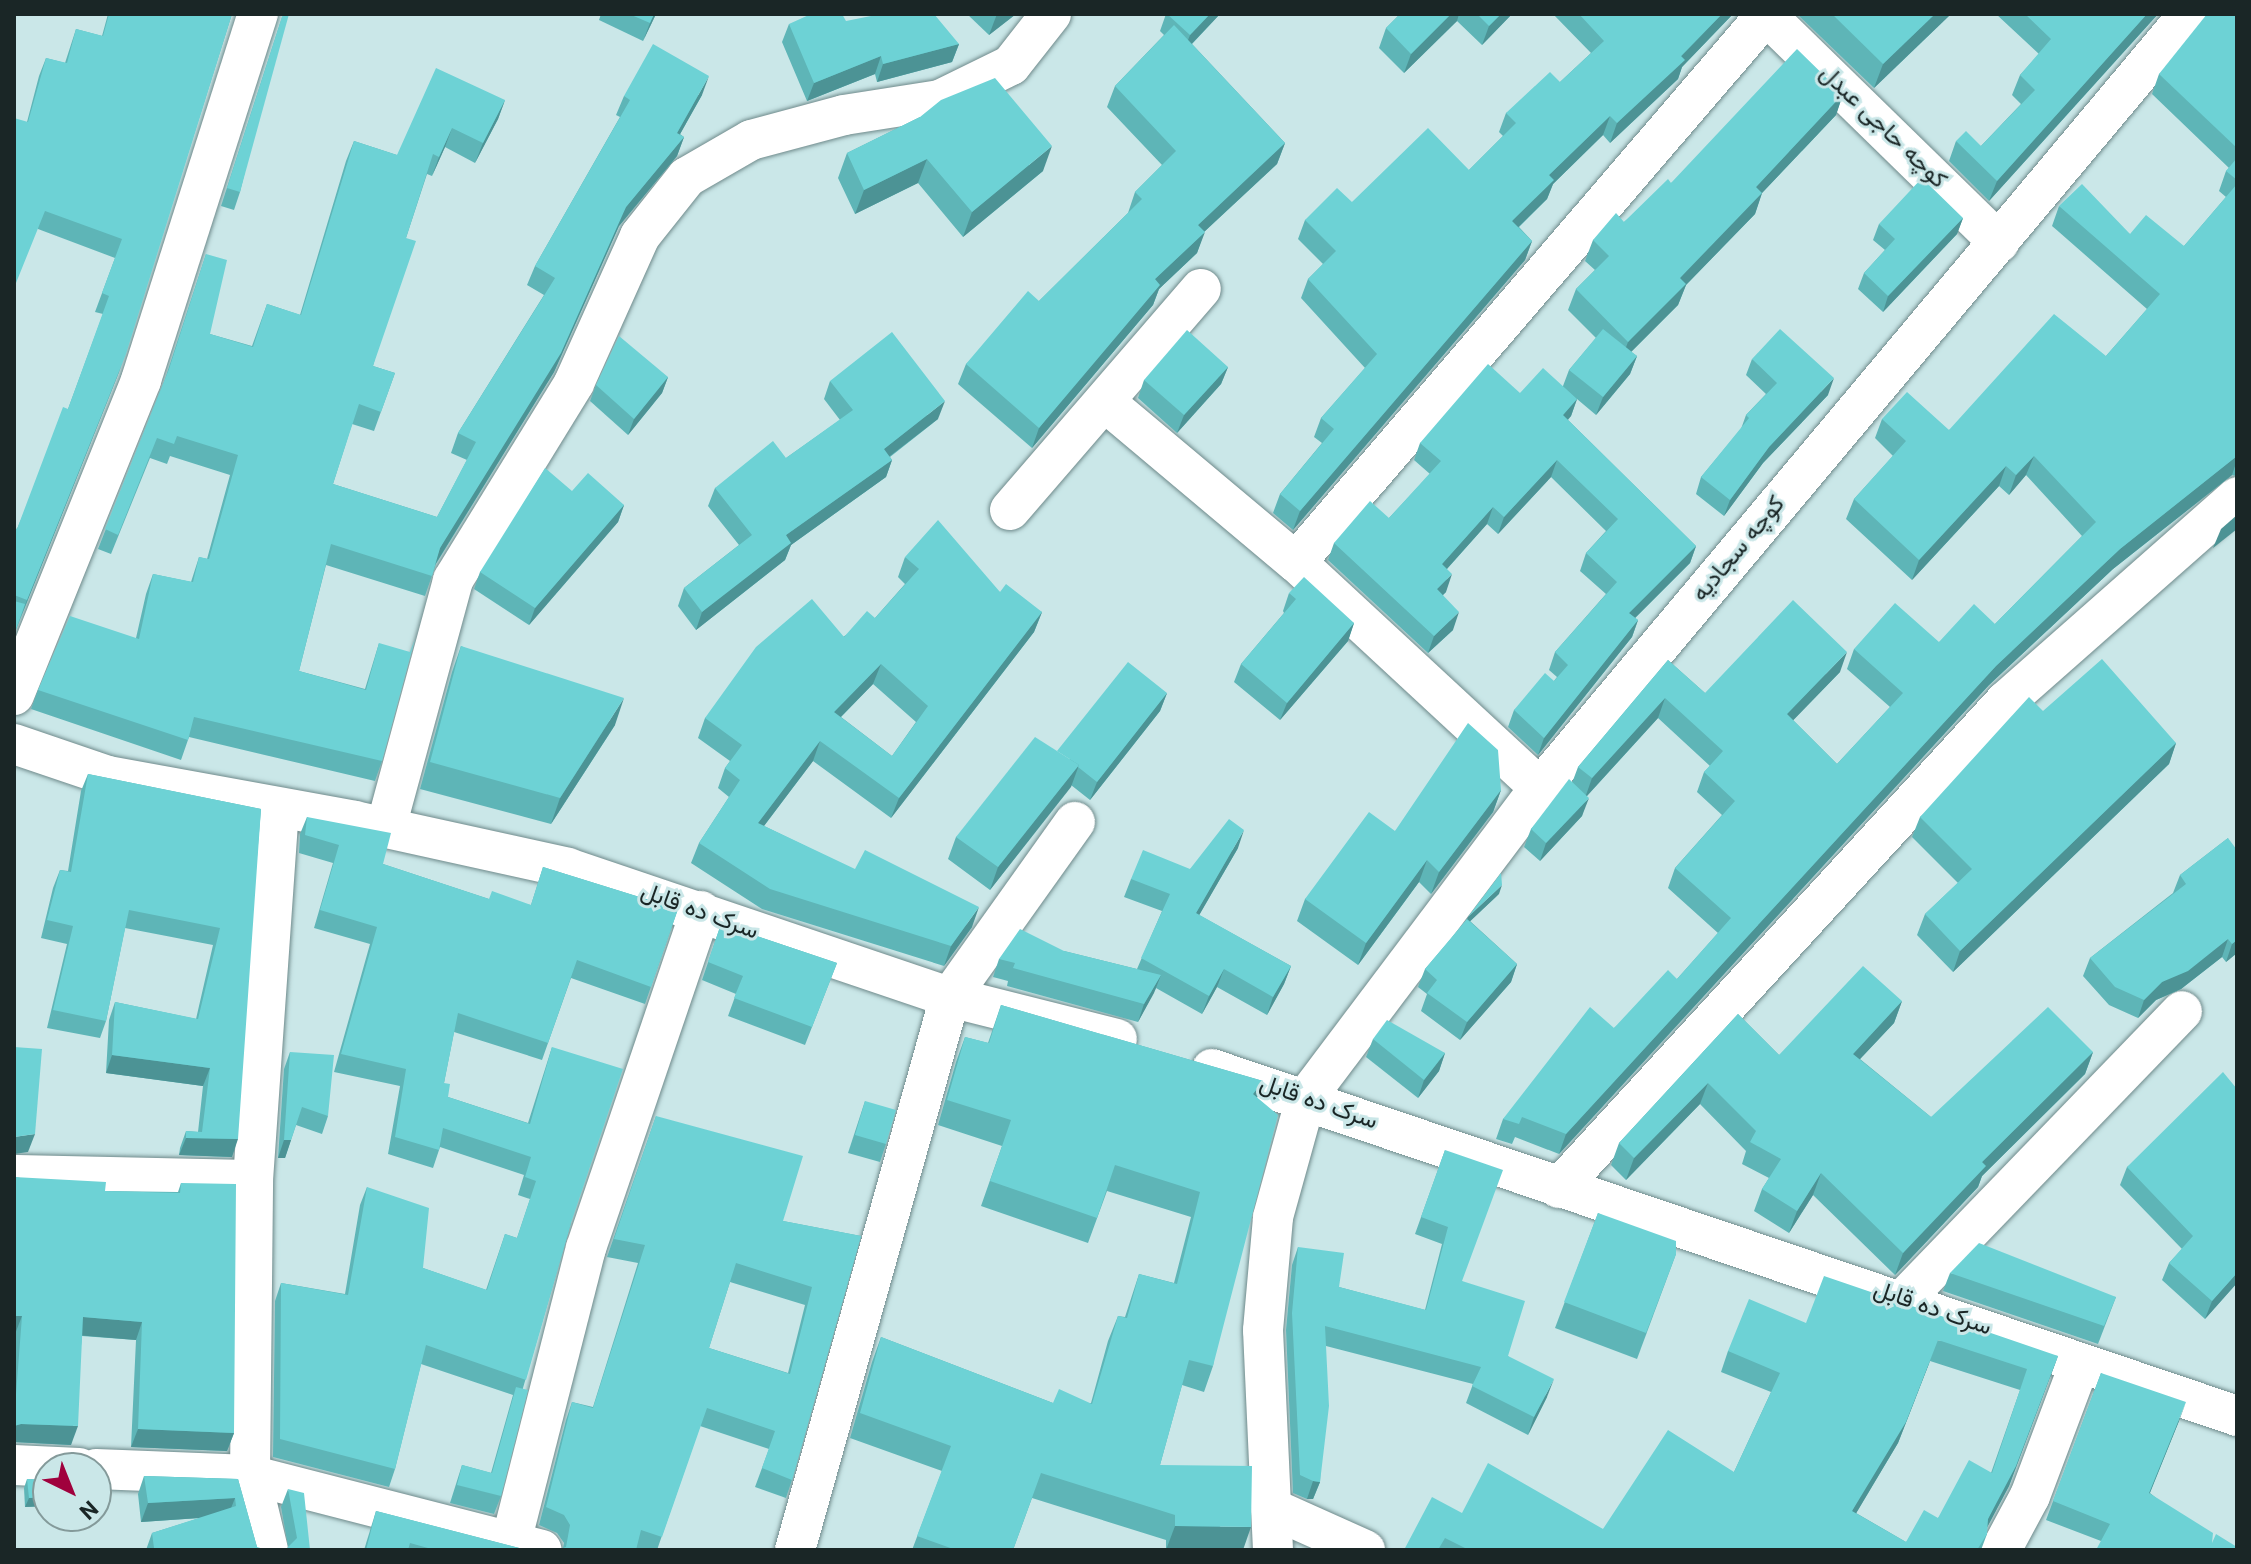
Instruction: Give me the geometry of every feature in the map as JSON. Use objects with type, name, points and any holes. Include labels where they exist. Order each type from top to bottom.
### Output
[{"type":"street","points":[[14,695],[141,380],[258,14]]},
{"type":"street","points":[[386,827],[453,580],[574,383],[640,236],[687,177],[751,140],[844,115],[940,100],[1011,65],[1051,14]]},
{"type":"street","points":[[1296,562],[1766,14]]},
{"type":"street","name":"کوچه حاجی عبدل","points":[[1766,14],[1999,242]]},
{"type":"street","name":"کوچه سجادیه","points":[[1306,1098],[1540,788],[1999,242],[2185,15]]},
{"type":"street","points":[[1010,510],[1201,289]]},
{"type":"street","points":[[1105,402],[1296,562],[1540,788]]},
{"type":"street","points":[[1559,1188],[2006,701],[2237,497]]},
{"type":"street","name":"سرک ده قابل","points":[[14,744],[108,776],[386,827],[568,868],[950,997],[1055,1020],[1306,1098],[1559,1188],[1904,1299],[2237,1416]]},
{"type":"street","points":[[268,1550],[250,1475],[253,1180],[279,809]]},
{"type":"street","points":[[795,1550],[950,997],[1075,822]]},
{"type":"street","points":[[112,1470],[250,1475],[527,1546],[586,1248],[701,911]]},
{"type":"street","points":[[1904,1299],[2182,1011]]},
{"type":"street","points":[[1273,1550],[1263,1330],[1273,1217],[1306,1098]]},
{"type":"street","points":[[14,1175],[253,1180]]},
{"type":"street","points":[[2001,1550],[2030,1496],[2080,1363]]},
{"type":"street","points":[[1271,1508],[1365,1550]]},
{"type":"building","points":[[109,14],[232,14],[126,354],[27,600],[14,595],[14,528],[17,529],[63,407],[68,409],[109,296],[102,293],[122,239],[45,211],[14,288],[14,118],[28,122],[46,58],[67,63],[76,29],[103,36]]},
{"type":"building","points":[[283,14],[289,14],[240,192],[227,188]]},
{"type":"building","points":[[629,14],[654,14],[650,23]]},
{"type":"building","points":[[811,14],[842,14],[846,21],[881,14],[934,14],[959,44],[883,64],[881,56],[814,83],[789,24]]},
{"type":"building","points":[[1167,14],[1210,14],[1190,35]]},
{"type":"building","points":[[1400,14],[1451,14],[1411,54],[1386,28]]},
{"type":"building","points":[[1477,14],[1501,14],[1489,26]]},
{"type":"building","points":[[1579,14],[1722,14],[1681,56],[1685,60],[1617,123],[1610,116],[1549,175],[1554,180],[1512,221],[1532,241],[1300,511],[1280,494],[1334,429],[1321,418],[1377,354],[1308,279],[1336,251],[1305,220],[1337,188],[1352,202],[1428,128],[1469,170],[1516,123],[1506,113],[1550,72],[1560,82],[1604,41]]},
{"type":"building","points":[[1832,14],[1935,14],[1883,64]]},
{"type":"building","points":[[2025,14],[2147,14],[1997,181],[1956,141],[1966,131],[1981,146],[2035,90],[2020,75],[2051,39]]},
{"type":"building","points":[[2207,14],[2237,14],[2237,148],[2159,74]]},
{"type":"building","points":[[1174,25],[1285,143],[1198,225],[1205,232],[1155,279],[1160,285],[1039,428],[966,364],[1028,291],[1039,301],[1142,199],[1135,192],[1176,151],[1115,86]]},
{"type":"building","points":[[653,44],[709,76],[677,133],[684,137],[626,207],[561,353],[440,548],[432,576],[331,544],[299,671],[366,690],[379,643],[410,652],[415,639],[382,761],[194,717],[188,740],[38,690],[70,616],[139,639],[153,574],[193,582],[199,557],[209,559],[238,455],[177,436],[174,444],[157,438],[118,535],[105,529],[169,369],[206,254],[227,260],[210,334],[253,347],[267,304],[301,315],[354,141],[397,155],[436,68],[505,100],[483,143],[452,128],[439,157],[433,154],[406,238],[416,241],[373,366],[395,373],[381,412],[359,404],[333,484],[437,517],[476,442],[458,433],[555,278],[535,266],[630,100],[624,96]]},
{"type":"building","points":[[1797,49],[1843,94],[1756,187],[1762,193],[1680,278],[1686,284],[1628,342],[1576,289],[1609,256],[1593,240],[1616,213],[1624,222],[1668,179],[1671,183]]},
{"type":"building","points":[[995,78],[1052,146],[972,212],[927,159],[864,190],[847,153],[920,117],[941,100]]},
{"type":"building","points":[[2237,158],[2237,180],[2226,171]]},
{"type":"building","points":[[1922,178],[1963,218],[1888,296],[1864,273],[1895,239],[1879,224]]},
{"type":"building","points":[[2082,184],[2130,234],[2146,215],[2184,246],[2237,184],[2237,456],[2120,549],[1996,666],[1566,1134],[1522,1117],[1519,1124],[1503,1119],[1590,1007],[1614,1028],[1668,970],[1677,979],[1731,918],[1675,868],[1735,801],[1704,772],[1723,751],[1665,698],[1592,778],[1578,767],[1668,660],[1705,693],[1793,600],[1847,652],[1787,714],[1837,764],[1903,693],[1854,649],[1895,603],[1939,642],[1974,604],[1995,624],[2096,522],[2034,456],[2016,475],[2006,466],[1919,560],[1854,499],[1906,441],[1882,419],[1907,392],[1949,430],[2054,314],[2106,356],[2160,294],[2059,206]]},
{"type":"building","points":[[1603,329],[1637,356],[1603,397],[1569,370]]},
{"type":"building","points":[[1780,329],[1834,378],[1769,447],[1730,500],[1701,477],[1749,418],[1746,415],[1777,383],[1752,359]]},
{"type":"building","points":[[1187,330],[1228,367],[1184,415],[1144,380]]},
{"type":"building","points":[[892,332],[945,401],[884,449],[892,460],[786,535],[791,543],[702,612],[684,588],[752,535],[715,488],[773,441],[786,458],[853,410],[830,381]]},
{"type":"building","points":[[619,336],[668,377],[634,419],[596,385]]},
{"type":"building","points":[[1488,364],[1520,393],[1543,368],[1577,399],[1563,415],[1696,546],[1629,613],[1638,620],[1544,738],[1514,710],[1545,673],[1554,681],[1568,665],[1555,652],[1617,582],[1586,553],[1618,519],[1557,460],[1504,517],[1493,507],[1442,564],[1452,574],[1437,589],[1459,612],[1434,636],[1334,543],[1370,501],[1389,518],[1441,461],[1420,443]]},
{"type":"building","points":[[545,468],[572,491],[588,473],[624,505],[535,608],[480,572]]},
{"type":"building","points":[[938,520],[1000,592],[1006,584],[1042,612],[899,798],[820,741],[758,823],[855,869],[865,850],[979,907],[951,946],[770,889],[699,843],[740,780],[725,768],[742,745],[705,718],[756,647],[812,599],[844,637],[867,611],[875,618],[919,569],[905,557]],"holes":[[[881,664],[928,706],[892,756],[834,712]]]},
{"type":"building","points":[[1304,577],[1354,623],[1287,703],[1241,664],[1296,599],[1289,593]]},
{"type":"building","points":[[14,601],[25,604],[14,635]]},
{"type":"building","points":[[461,646],[624,698],[560,798],[430,762]]},
{"type":"building","points":[[2102,659],[2176,743],[1960,951],[1925,914],[1972,869],[1920,817],[2029,697],[2043,711]]},
{"type":"building","points":[[1128,662],[1167,693],[1097,782],[1079,765],[1057,751]]},
{"type":"building","points":[[1468,723],[1498,750],[1501,790],[1439,872],[1427,860],[1366,943],[1305,899],[1369,812],[1395,831]]},
{"type":"building","points":[[1035,737],[1079,765],[998,867],[956,837]]},
{"type":"building","points":[[88,774],[261,809],[238,1139],[186,1138],[186,1131],[202,1132],[210,1068],[112,1055],[115,1002],[198,1019],[220,928],[129,910],[106,1021],[53,1010],[73,926],[47,920],[60,870],[71,872]]},
{"type":"building","points":[[1569,779],[1589,798],[1546,843],[1531,829]]},
{"type":"building","points":[[307,817],[391,833],[383,864],[489,899],[492,891],[531,905],[543,867],[678,909],[651,987],[577,960],[548,1043],[458,1013],[444,1083],[450,1084],[448,1097],[530,1124],[552,1047],[623,1069],[571,1223],[526,1380],[426,1345],[395,1469],[280,1439],[281,1283],[348,1295],[367,1187],[429,1208],[423,1268],[487,1290],[505,1234],[517,1238],[536,1181],[525,1177],[531,1157],[443,1128],[439,1150],[395,1137],[406,1069],[341,1054],[377,927],[320,910],[339,845],[305,835]]},
{"type":"building","points":[[1229,819],[1244,830],[1196,913],[1291,966],[1273,997],[1224,969],[1209,996],[1141,958],[1170,894],[1131,879],[1143,850],[1190,869]]},
{"type":"building","points":[[2228,838],[2237,850],[2237,940],[2232,944],[2228,939],[2188,971],[2162,982],[2144,1000],[2115,987],[2090,958],[2186,884],[2180,875]]},
{"type":"building","points":[[1501,873],[1502,885],[1468,917]]},
{"type":"building","points":[[1467,919],[1517,964],[1467,1022],[1427,993],[1437,980],[1425,969]]},
{"type":"building","points":[[721,924],[837,963],[812,1027],[734,998],[743,976],[708,962]]},
{"type":"building","points":[[1020,929],[1064,951],[1161,975],[1144,1004],[1013,968],[1015,963],[999,959]]},
{"type":"building","points":[[1863,966],[1902,1001],[1853,1054],[1931,1117],[2048,1007],[2093,1052],[1982,1162],[1986,1166],[1903,1253],[1821,1173],[1797,1211],[1762,1189],[1781,1159],[1750,1142],[1756,1131],[1708,1083],[1634,1158],[1619,1143],[1738,1014],[1779,1055]]},
{"type":"building","points":[[1001,1005],[1263,1081],[1253,1094],[1278,1115],[1213,1366],[1189,1360],[1160,1465],[1252,1466],[1251,1527],[1175,1526],[1175,1515],[1041,1473],[1013,1550],[956,1550],[917,1536],[951,1446],[860,1413],[881,1337],[1053,1403],[1059,1389],[1092,1404],[1118,1316],[1127,1318],[1139,1274],[1177,1284],[1200,1192],[1115,1165],[1097,1218],[990,1181],[1011,1120],[947,1100],[965,1037],[989,1043]]},
{"type":"building","points":[[1387,1020],[1445,1053],[1424,1080],[1373,1039]]},
{"type":"building","points":[[14,1047],[42,1049],[35,1134],[14,1137]]},
{"type":"building","points":[[290,1052],[334,1055],[328,1116],[302,1107],[291,1140],[284,1140]]},
{"type":"building","points":[[2223,1072],[2237,1089],[2237,1273],[2212,1301],[2169,1263],[2193,1236],[2127,1167]]},
{"type":"building","points":[[865,1101],[896,1110],[886,1144],[855,1135]]},
{"type":"building","points":[[656,1116],[803,1156],[783,1221],[861,1236],[792,1480],[762,1468],[775,1431],[707,1408],[662,1537],[641,1530],[636,1550],[556,1550],[566,1547],[570,1525],[564,1515],[546,1507],[572,1402],[593,1408],[645,1245],[614,1239]],"holes":[[[736,1263],[812,1287],[790,1374],[709,1348]]]},
{"type":"building","points":[[1445,1150],[1503,1170],[1462,1281],[1525,1301],[1508,1356],[1554,1379],[1534,1417],[1472,1386],[1481,1367],[1325,1326],[1329,1406],[1320,1482],[1313,1481],[1300,1475],[1292,1313],[1298,1247],[1344,1253],[1339,1287],[1426,1310],[1448,1227],[1421,1217]]},
{"type":"building","points":[[14,1177],[106,1182],[105,1191],[180,1193],[181,1183],[236,1184],[234,1433],[138,1429],[142,1322],[83,1317],[78,1426],[14,1426],[22,1316],[14,1316]]},
{"type":"building","points":[[1598,1213],[1676,1241],[1676,1254],[1646,1333],[1564,1302]]},
{"type":"building","points":[[1979,1243],[2116,1297],[2104,1326],[1950,1273]]},
{"type":"building","points":[[1824,1276],[2058,1356],[2016,1466],[1988,1519],[1987,1534],[1977,1550],[1469,1550],[1445,1538],[1438,1550],[1404,1550],[1432,1497],[1462,1513],[1488,1463],[1603,1529],[1668,1430],[1734,1472],[1780,1373],[1728,1351],[1749,1299],[1806,1323]],"holes":[[[1938,1340],[2027,1369],[1992,1473],[1969,1460],[1938,1518],[1924,1510],[1906,1542],[1852,1511],[1906,1422]]]},
{"type":"building","points":[[2101,1373],[2186,1402],[2149,1493],[2213,1533],[2212,1543],[2216,1534],[2237,1550],[2096,1550],[2110,1524],[2053,1501]]},
{"type":"building","points":[[516,1387],[528,1390],[501,1496],[457,1485],[462,1465],[492,1473]]},
{"type":"building","points":[[144,1476],[238,1479],[257,1547],[267,1550],[146,1550],[154,1548],[152,1533],[236,1506],[235,1498],[148,1503]]},
{"type":"building","points":[[27,1479],[32,1479],[32,1498],[29,1498]]},
{"type":"building","points":[[288,1489],[304,1493],[310,1550],[285,1550],[297,1538]]},
{"type":"building","points":[[376,1511],[527,1550],[435,1550],[410,1543],[408,1550],[366,1550]]}]
